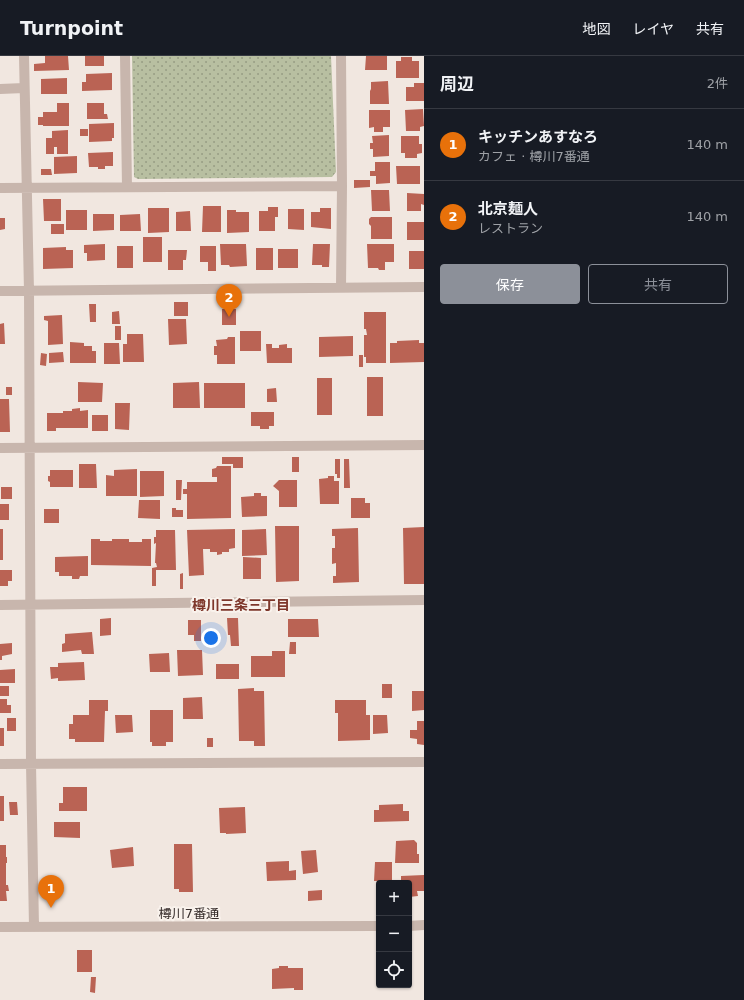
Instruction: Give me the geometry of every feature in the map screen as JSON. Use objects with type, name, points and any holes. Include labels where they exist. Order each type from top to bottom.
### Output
[{"type":"street","points":[[24,56],[29,290],[31,764],[34,927]]},
{"type":"street","points":[[125,56],[127,187]]},
{"type":"street","points":[[341,56],[341,288]]},
{"type":"street","points":[[0,89],[24,88]]},
{"type":"street","points":[[0,188],[342,186]]},
{"type":"street","points":[[0,291],[424,287]]},
{"type":"street","points":[[0,448],[424,445]]},
{"type":"street","points":[[0,605],[424,600]]},
{"type":"street","points":[[0,764],[424,762]]},
{"type":"street","name":"樽川7番通","points":[[0,927],[376,926]]},
{"type":"street","points":[[412,926],[424,926]]},
{"type":"green space","points":[[132,56],[331,56],[336,172],[332,177],[138,179],[134,177]]},
{"type":"building","points":[[45,56],[68,56],[69,70],[34,71],[34,64],[45,63]]},
{"type":"building","points":[[85,56],[104,56],[104,66],[85,66]]},
{"type":"building","points":[[366,56],[387,56],[387,70],[365,70]]},
{"type":"building","points":[[401,57],[412,57],[412,61],[419,61],[419,78],[396,78],[396,61],[401,61]]},
{"type":"building","points":[[112,73],[112,90],[82,91],[82,82],[86,82],[86,74]]},
{"type":"building","points":[[67,78],[67,94],[41,94],[41,79]]},
{"type":"building","points":[[388,81],[389,104],[370,104],[371,82]]},
{"type":"building","points":[[414,83],[424,83],[424,101],[406,101],[406,87],[414,87]]},
{"type":"building","points":[[57,103],[69,103],[69,126],[38,125],[38,117],[43,117],[43,112],[57,112]]},
{"type":"building","points":[[87,103],[104,103],[104,114],[107,114],[108,119],[87,119]]},
{"type":"building","points":[[423,109],[424,126],[420,127],[420,131],[406,131],[405,110]]},
{"type":"building","points":[[369,110],[390,110],[390,127],[383,127],[383,132],[374,132],[374,127],[369,128]]},
{"type":"building","points":[[114,123],[114,138],[112,138],[112,141],[89,142],[89,124]]},
{"type":"building","points":[[80,129],[88,129],[88,136],[80,136]]},
{"type":"building","points":[[68,130],[68,154],[57,154],[57,147],[54,147],[54,154],[46,154],[46,138],[52,138],[52,131]]},
{"type":"building","points":[[389,135],[389,156],[373,157],[373,149],[370,149],[370,143],[373,143],[372,136]]},
{"type":"building","points":[[401,136],[419,136],[419,144],[422,144],[422,153],[417,154],[417,158],[405,158],[405,153],[401,153]]},
{"type":"building","points":[[113,152],[113,166],[105,166],[105,169],[89,167],[88,153]]},
{"type":"building","points":[[77,156],[77,173],[54,174],[54,157]]},
{"type":"building","points":[[375,162],[390,162],[390,183],[376,184],[376,176],[370,176],[370,171],[375,171]]},
{"type":"building","points":[[396,166],[420,166],[420,184],[397,184]]},
{"type":"building","points":[[41,169],[51,169],[52,175],[41,175]]},
{"type":"building","points":[[354,180],[370,180],[370,187],[354,188]]},
{"type":"building","points":[[371,190],[389,190],[390,211],[372,211]]},
{"type":"building","points":[[407,193],[424,194],[424,205],[421,204],[421,211],[407,211]]},
{"type":"building","points":[[43,199],[61,199],[61,221],[44,221]]},
{"type":"building","points":[[203,206],[221,206],[221,232],[202,232]]},
{"type":"building","points":[[268,207],[278,207],[278,217],[275,217],[275,231],[259,231],[259,211],[268,211]]},
{"type":"building","points":[[148,208],[169,208],[169,232],[148,233]]},
{"type":"building","points":[[320,208],[331,208],[331,229],[311,227],[311,212],[320,212]]},
{"type":"building","points":[[288,209],[304,209],[304,230],[288,229]]},
{"type":"building","points":[[66,210],[87,210],[87,230],[66,230]]},
{"type":"building","points":[[227,210],[249,212],[249,232],[227,233]]},
{"type":"building","points":[[190,211],[191,231],[176,231],[176,212]]},
{"type":"building","points":[[93,214],[114,214],[114,230],[93,231]]},
{"type":"building","points":[[140,214],[141,231],[120,231],[120,215]]},
{"type":"building","points":[[371,217],[392,217],[392,239],[371,239],[371,226],[369,224],[369,219]]},
{"type":"building","points":[[0,218],[5,218],[5,229],[0,230]]},
{"type":"building","points":[[407,222],[424,222],[424,240],[407,240]]},
{"type":"building","points":[[51,224],[64,224],[64,234],[51,234]]},
{"type":"building","points":[[143,237],[162,237],[162,262],[143,262]]},
{"type":"building","points":[[105,244],[105,260],[87,261],[87,253],[84,253],[84,245]]},
{"type":"building","points":[[220,244],[246,244],[247,266],[230,267],[229,265],[221,265]]},
{"type":"building","points":[[313,244],[330,244],[329,267],[312,265]]},
{"type":"building","points":[[367,244],[394,244],[394,262],[385,262],[385,270],[368,268]]},
{"type":"building","points":[[117,246],[133,246],[133,268],[117,268]]},
{"type":"building","points":[[200,246],[216,246],[216,271],[208,271],[208,262],[200,262]]},
{"type":"building","points":[[66,247],[66,250],[73,250],[73,268],[43,269],[43,248]]},
{"type":"building","points":[[256,248],[273,248],[273,270],[256,270]]},
{"type":"building","points":[[278,249],[298,249],[298,268],[278,268]]},
{"type":"building","points":[[168,250],[187,250],[186,260],[183,260],[183,270],[168,270]]},
{"type":"building","points":[[409,251],[424,251],[424,269],[409,269]]},
{"type":"building","points":[[174,302],[188,302],[188,316],[174,316]]},
{"type":"building","points":[[89,304],[96,304],[96,322],[90,322]]},
{"type":"building","points":[[222,309],[236,309],[236,325],[222,325]]},
{"type":"building","points":[[119,311],[120,324],[112,324],[112,312]]},
{"type":"building","points":[[364,312],[386,312],[386,363],[366,363],[366,357],[364,357],[364,335],[367,335],[366,329],[364,329]]},
{"type":"building","points":[[62,315],[63,344],[48,345],[48,321],[44,320],[44,316]]},
{"type":"building","points":[[168,319],[186,319],[187,344],[169,345]]},
{"type":"building","points":[[4,323],[5,344],[0,344],[0,324]]},
{"type":"building","points":[[115,326],[121,326],[121,340],[115,340]]},
{"type":"building","points":[[240,331],[261,331],[261,351],[240,351]]},
{"type":"building","points":[[127,334],[143,334],[144,362],[123,362],[123,344],[127,344]]},
{"type":"building","points":[[353,336],[353,356],[319,357],[319,337]]},
{"type":"building","points":[[228,337],[235,337],[235,364],[217,364],[217,355],[214,355],[214,346],[217,346],[216,340],[227,339]]},
{"type":"building","points":[[419,340],[419,343],[424,343],[424,362],[390,363],[390,343],[397,343],[397,341]]},
{"type":"building","points":[[70,342],[84,343],[84,346],[92,346],[92,351],[96,351],[96,363],[70,363]]},
{"type":"building","points":[[104,343],[119,343],[120,364],[104,364]]},
{"type":"building","points":[[266,344],[272,344],[272,348],[279,348],[279,345],[287,344],[287,348],[292,348],[292,363],[267,363]]},
{"type":"building","points":[[63,352],[64,362],[49,363],[49,353]]},
{"type":"building","points":[[41,353],[47,354],[46,366],[40,365]]},
{"type":"building","points":[[359,355],[363,355],[363,367],[359,367]]},
{"type":"building","points":[[367,377],[383,377],[383,416],[367,416]]},
{"type":"building","points":[[317,378],[332,378],[332,415],[317,415]]},
{"type":"building","points":[[78,382],[103,383],[102,402],[78,402]]},
{"type":"building","points":[[199,382],[200,408],[173,408],[173,383]]},
{"type":"building","points":[[204,383],[245,383],[245,408],[204,408]]},
{"type":"building","points":[[6,387],[12,387],[12,395],[6,395]]},
{"type":"building","points":[[276,388],[277,402],[267,402],[267,389]]},
{"type":"building","points":[[0,399],[9,399],[10,432],[0,432]]},
{"type":"building","points":[[115,403],[130,403],[129,430],[115,429]]},
{"type":"building","points":[[80,408],[80,411],[88,410],[88,428],[56,428],[56,431],[47,431],[47,413],[63,413],[63,411],[72,411],[72,409]]},
{"type":"building","points":[[251,412],[274,412],[274,426],[269,426],[269,429],[260,429],[260,426],[251,426]]},
{"type":"building","points":[[92,415],[108,415],[108,431],[92,431]]},
{"type":"building","points":[[222,457],[243,457],[243,468],[233,468],[233,464],[222,464]]},
{"type":"building","points":[[292,457],[299,457],[299,472],[292,472]]},
{"type":"building","points":[[335,459],[340,459],[340,478],[337,478],[337,474],[335,474]]},
{"type":"building","points":[[344,459],[349,459],[350,488],[344,488]]},
{"type":"building","points":[[79,464],[96,464],[97,488],[79,488]]},
{"type":"building","points":[[217,466],[231,466],[231,518],[187,519],[187,494],[183,494],[183,489],[187,489],[187,482],[217,482],[217,477],[212,477],[212,469],[216,468]]},
{"type":"building","points":[[137,469],[137,496],[106,496],[106,475],[114,476],[114,470]]},
{"type":"building","points":[[50,470],[73,470],[73,487],[50,487],[48,476],[50,476]]},
{"type":"building","points":[[140,471],[164,471],[164,496],[140,497]]},
{"type":"building","points":[[328,476],[334,476],[334,481],[339,481],[339,504],[320,504],[319,479],[328,478]]},
{"type":"building","points":[[176,480],[182,480],[181,500],[176,500]]},
{"type":"building","points":[[279,480],[297,480],[297,507],[279,507],[279,491],[273,486]]},
{"type":"building","points":[[1,487],[12,487],[12,499],[1,499]]},
{"type":"building","points":[[254,493],[261,493],[261,496],[267,496],[267,516],[242,517],[241,497],[254,496]]},
{"type":"building","points":[[351,498],[365,498],[365,503],[370,503],[370,518],[351,518]]},
{"type":"building","points":[[139,500],[160,500],[160,519],[138,518]]},
{"type":"building","points":[[0,504],[9,504],[9,520],[0,520]]},
{"type":"building","points":[[172,508],[176,508],[176,510],[183,510],[183,517],[172,517]]},
{"type":"building","points":[[44,509],[59,509],[59,523],[44,523]]},
{"type":"building","points":[[275,526],[299,526],[299,581],[276,582]]},
{"type":"building","points":[[424,527],[424,584],[404,584],[403,528]]},
{"type":"building","points":[[358,528],[359,582],[333,583],[333,576],[336,576],[336,563],[332,564],[332,548],[335,548],[335,536],[332,536],[332,529]]},
{"type":"building","points":[[0,529],[3,529],[3,560],[0,560]]},
{"type":"building","points":[[235,529],[235,548],[229,549],[229,552],[222,552],[222,554],[217,555],[217,552],[210,552],[210,549],[203,549],[204,575],[189,576],[187,530]]},
{"type":"building","points":[[266,529],[267,555],[242,556],[242,530]]},
{"type":"building","points":[[156,530],[175,530],[176,570],[156,570],[156,586],[152,586],[152,568],[157,567],[155,563],[156,543],[154,544]]},
{"type":"building","points":[[91,539],[112,541],[112,539],[129,539],[129,542],[142,542],[142,539],[151,539],[151,566],[91,565]]},
{"type":"building","points":[[88,556],[88,576],[80,576],[79,579],[72,579],[72,576],[59,576],[59,572],[55,572],[55,557]]},
{"type":"building","points":[[243,557],[261,558],[261,579],[243,579]]},
{"type":"building","points":[[0,570],[12,570],[12,581],[8,581],[8,586],[0,586]]},
{"type":"building","points":[[183,573],[183,589],[180,589],[180,574]]},
{"type":"building","points":[[111,618],[111,635],[100,636],[100,619]]},
{"type":"building","points":[[227,618],[238,618],[239,646],[231,646],[230,635],[228,635]]},
{"type":"building","points":[[288,619],[318,619],[319,637],[288,637]]},
{"type":"building","points":[[188,620],[201,620],[201,641],[194,641],[194,635],[188,635]]},
{"type":"building","points":[[92,632],[94,654],[82,654],[81,650],[62,652],[62,644],[65,643],[65,634]]},
{"type":"building","points":[[290,642],[296,642],[296,654],[289,654]]},
{"type":"building","points":[[12,643],[12,654],[2,656],[2,660],[0,660],[0,644]]},
{"type":"building","points":[[177,650],[202,650],[203,675],[178,676]]},
{"type":"building","points":[[272,651],[285,651],[285,677],[251,677],[251,656],[272,656]]},
{"type":"building","points":[[169,653],[170,672],[150,672],[149,654]]},
{"type":"building","points":[[84,662],[85,680],[58,681],[58,678],[51,679],[50,667],[58,667],[58,663]]},
{"type":"building","points":[[216,664],[239,664],[239,679],[216,679]]},
{"type":"building","points":[[15,669],[15,683],[0,683],[0,670]]},
{"type":"building","points":[[382,684],[392,684],[392,698],[382,698]]},
{"type":"building","points":[[0,686],[9,686],[9,696],[0,696]]},
{"type":"building","points":[[254,688],[254,691],[264,691],[265,746],[254,746],[254,741],[239,741],[238,689]]},
{"type":"building","points":[[412,691],[424,691],[424,710],[412,711]]},
{"type":"building","points":[[202,697],[203,719],[183,719],[183,698]]},
{"type":"building","points":[[0,699],[7,699],[7,705],[11,705],[11,713],[0,713]]},
{"type":"building","points":[[89,700],[108,700],[108,711],[105,711],[104,742],[75,742],[75,739],[69,739],[69,724],[73,724],[73,715],[89,715]]},
{"type":"building","points":[[335,700],[366,700],[366,715],[370,715],[370,740],[338,741],[338,713],[335,713]]},
{"type":"building","points":[[150,710],[173,710],[173,742],[166,742],[166,746],[152,746],[152,742],[150,742]]},
{"type":"building","points":[[115,715],[132,715],[133,732],[116,733]]},
{"type":"building","points":[[373,715],[387,715],[388,733],[373,734]]},
{"type":"building","points":[[7,718],[16,718],[16,731],[7,731]]},
{"type":"building","points":[[417,721],[424,721],[424,745],[417,744],[417,739],[410,738],[410,730],[417,730]]},
{"type":"building","points":[[0,728],[4,728],[4,746],[0,746]]},
{"type":"building","points":[[207,738],[213,738],[213,747],[207,747]]},
{"type":"building","points":[[63,787],[87,787],[87,811],[59,811],[59,803],[63,803]]},
{"type":"building","points":[[0,796],[4,796],[4,821],[0,821]]},
{"type":"building","points":[[9,802],[17,802],[18,815],[10,815]]},
{"type":"building","points":[[403,804],[403,811],[409,811],[409,821],[374,822],[374,810],[379,810],[379,805]]},
{"type":"building","points":[[245,807],[246,833],[220,833],[219,808]]},
{"type":"building","points":[[54,822],[80,822],[80,838],[54,837]]},
{"type":"building","points":[[414,840],[417,843],[419,863],[395,863],[396,841]]},
{"type":"building","points":[[174,844],[192,844],[193,892],[179,892],[179,889],[174,889]]},
{"type":"building","points":[[0,845],[6,845],[6,885],[8,885],[9,891],[6,891],[7,901],[0,901]]},
{"type":"building","points":[[133,847],[134,866],[112,868],[110,850]]},
{"type":"building","points":[[316,850],[318,872],[303,874],[301,851]]},
{"type":"building","points":[[289,861],[289,871],[296,870],[296,880],[267,881],[266,862]]},
{"type":"building","points":[[375,862],[392,862],[392,880],[374,881]]},
{"type":"building","points":[[424,875],[424,891],[417,891],[418,896],[412,897],[412,880],[401,880],[401,876]]},
{"type":"building","points":[[322,890],[322,900],[308,901],[308,891]]},
{"type":"building","points":[[77,950],[92,950],[92,972],[77,972]]},
{"type":"building","points":[[279,966],[288,966],[288,968],[303,968],[303,990],[294,990],[294,988],[272,989],[272,969],[279,968]]},
{"type":"building","points":[[91,977],[96,977],[95,993],[90,992]]},
{"type":"place","name":"北京麺人","points":[[229,317]]},
{"type":"place","name":"キッチンあすなろ","points":[[51,908]]},
{"type":"district","name":"樽川三条三丁目","points":[[241,605]]}]
